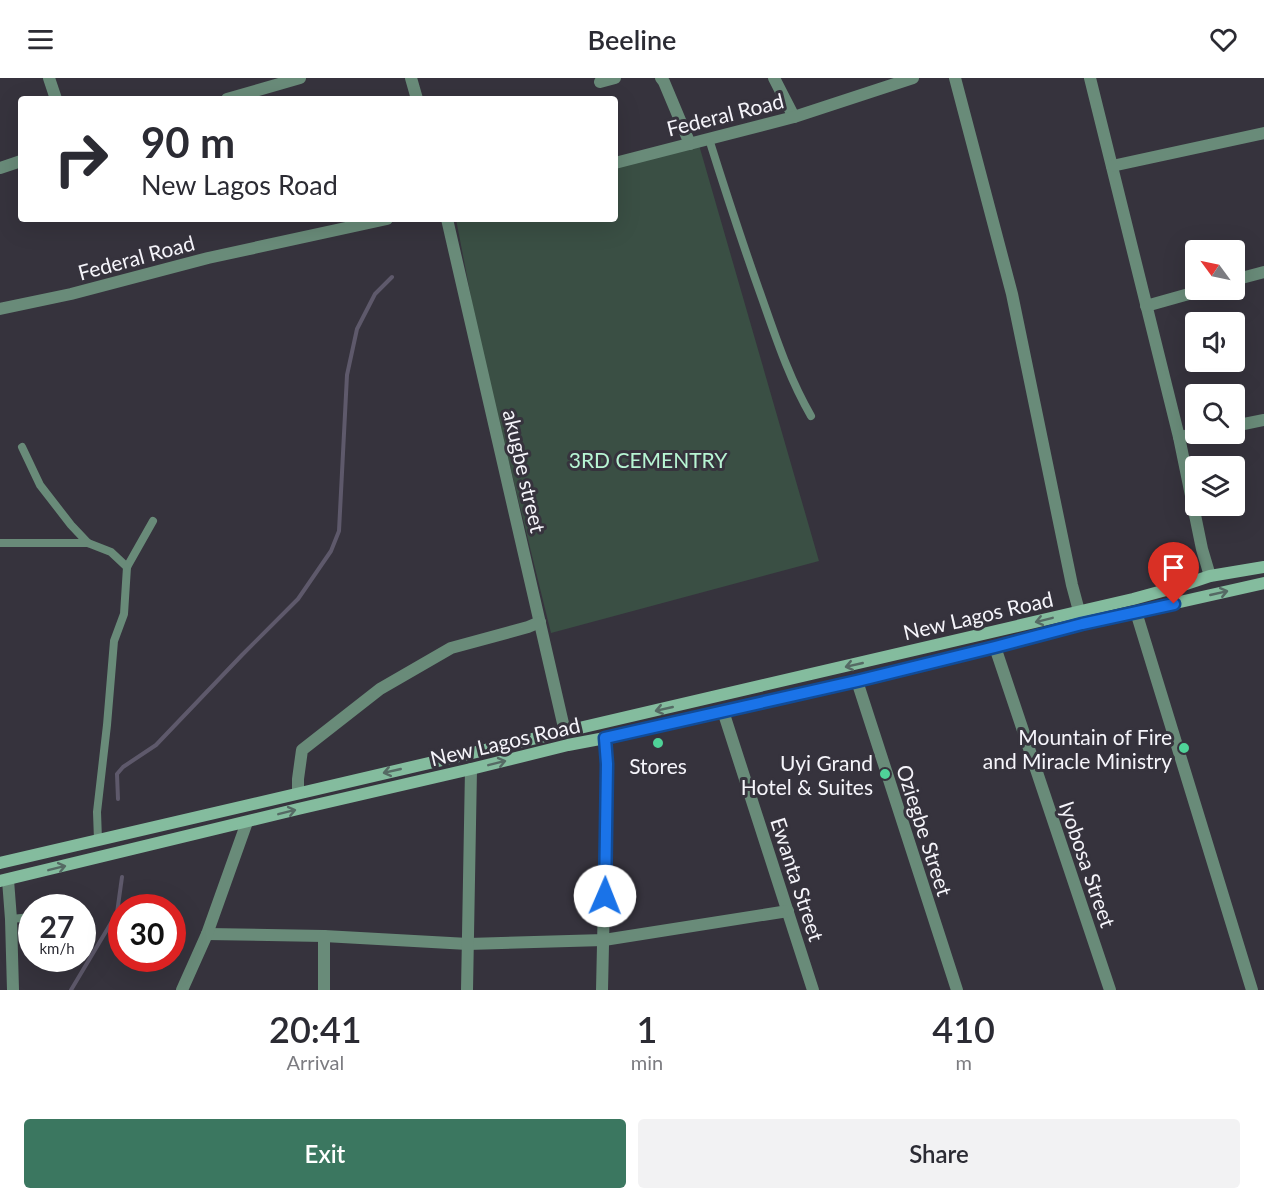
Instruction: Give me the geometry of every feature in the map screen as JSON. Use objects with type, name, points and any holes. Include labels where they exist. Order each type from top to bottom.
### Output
[{"type":"main road","name":"New Lagos Road","points":[[0,863],[1178,588],[1210,576],[1264,567]]},
{"type":"main road","name":"New Lagos Road","points":[[4,880],[568,745],[857,681],[1082,624],[1264,583]]},
{"type":"street","points":[[49,78],[55,96]]},
{"type":"street","points":[[235,96],[272,82],[300,78]]},
{"type":"street","points":[[411,78],[416,96]]},
{"type":"street","points":[[600,82],[615,78]]},
{"type":"street","points":[[661,78],[690,144]]},
{"type":"street","points":[[774,78],[794,117]]},
{"type":"street","name":"Federal Road","points":[[618,162],[794,117],[913,78]]},
{"type":"street","points":[[955,78],[1012,294],[1079,611]]},
{"type":"street","points":[[1090,78],[1179,437],[1202,549],[1210,576]]},
{"type":"street","points":[[1112,166],[1264,133]]},
{"type":"street","points":[[0,168],[18,162]]},
{"type":"street","name":"Federal Road","points":[[0,309],[71,294],[208,258],[373,222]]},
{"type":"street","name":"akugbe street","points":[[448,222],[565,732]]},
{"type":"street","points":[[1245,277],[1264,272]]},
{"type":"street","points":[[1146,306],[1185,295]]},
{"type":"street","points":[[1245,424],[1264,420]]},
{"type":"street","points":[[1179,437],[1185,436]]},
{"type":"street","points":[[1136,612],[1252,990]]},
{"type":"street","points":[[298,793],[302,750],[380,689],[451,648],[540,622]]},
{"type":"street","name":"Iyobosa Street","points":[[995,647],[1110,990]]},
{"type":"street","name":"Oziegbe Street","points":[[857,681],[957,990]]},
{"type":"street","name":"Ewanta Street","points":[[723,711],[813,990]]},
{"type":"street","points":[[602,990],[607,764],[605,738]]},
{"type":"street","points":[[467,990],[471,769]]},
{"type":"street","points":[[182,990],[207,934],[247,822]]},
{"type":"street","points":[[4,880],[11,919],[14,990]]},
{"type":"street","points":[[207,934],[324,936],[468,944],[604,940],[788,910]]},
{"type":"street","points":[[324,936],[324,990]]},
{"type":"lane","points":[[709,139],[735,224],[782,356],[798,394],[811,416]]},
{"type":"lane","points":[[22,447],[40,485],[70,525],[88,543]]},
{"type":"lane","points":[[98,840],[97,812],[114,641],[124,614],[127,567],[153,521]]},
{"type":"lane","points":[[1,542],[88,543],[111,552],[127,567]]},
{"type":"lane","points":[[11,919],[18,918]]},
{"type":"green space","name":"3RD CEMENTRY","points":[[699,145],[819,561],[551,633],[480,344],[457,222],[618,222],[618,167]]},
{"type":"waterway","points":[[118,799],[117,774],[123,767],[156,745],[298,599],[331,551],[339,531],[347,375],[357,329],[375,294],[392,277]]},
{"type":"waterway","points":[[71,990],[117,913],[122,877]]},
{"type":"place","name":"Stores","points":[[658,743]]},
{"type":"place","name":"Mountain of Fire and Miracle Ministry","points":[[1184,748]]},
{"type":"place","name":"Uyi Grand Hotel & Suites","points":[[885,774]]},
{"type":"route","points":[[605,896],[607,764],[605,738],[857,681],[1082,624],[1174,604]]}]
